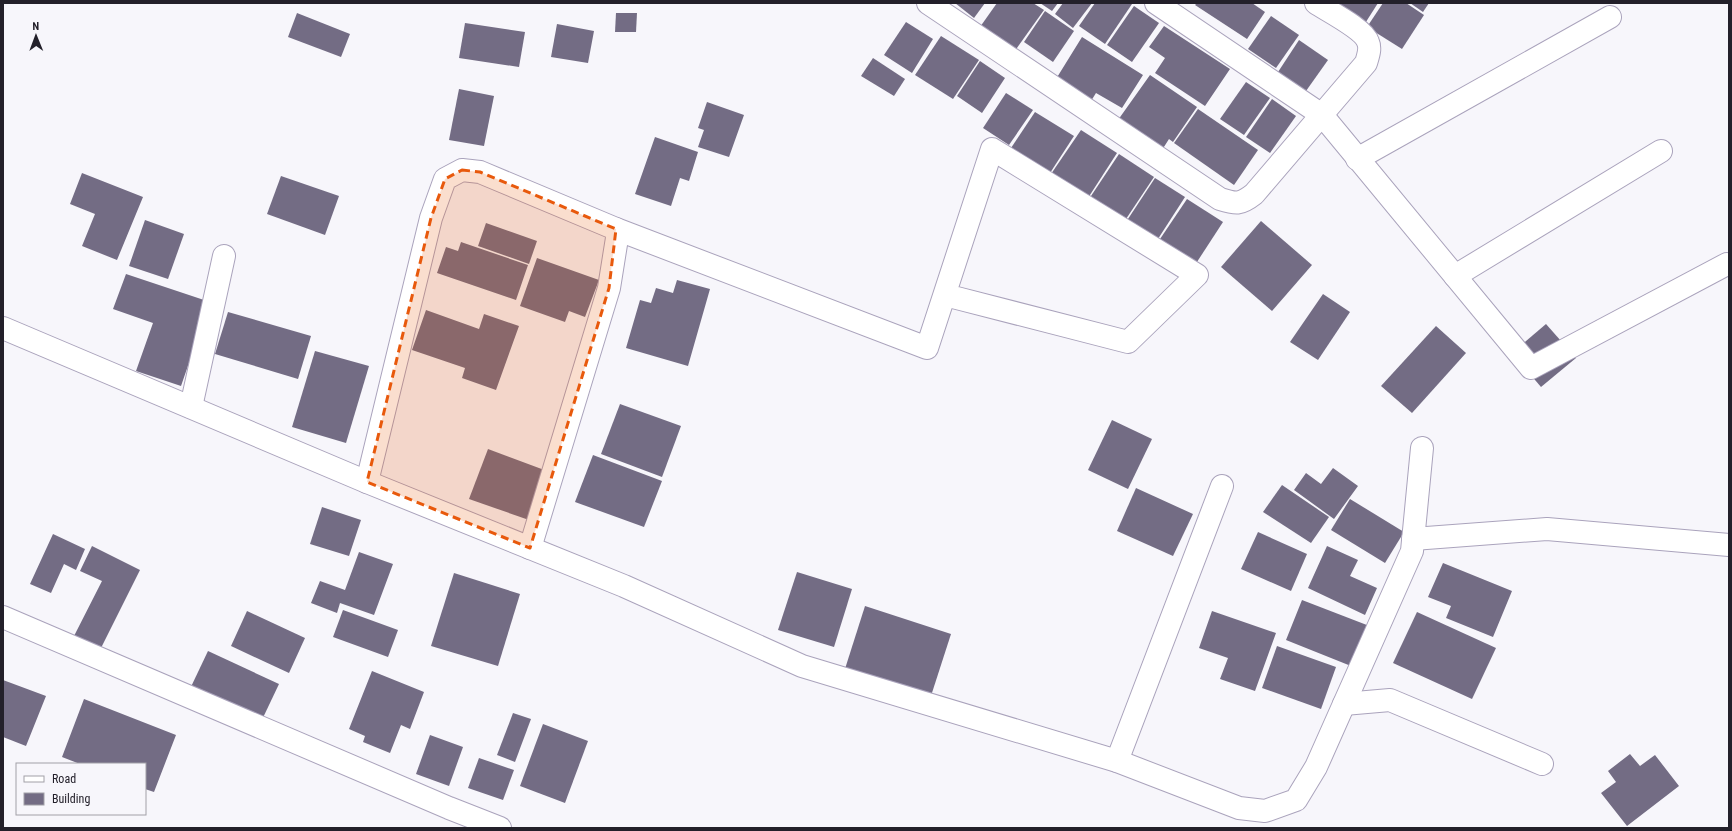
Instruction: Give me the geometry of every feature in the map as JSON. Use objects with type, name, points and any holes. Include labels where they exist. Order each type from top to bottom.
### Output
[{"type":"street","points":[[928,3],[1220,199],[1234,203],[1244,202],[1254,194],[1366,63],[1370,49],[1368,40],[1359,31],[1316,3]]},
{"type":"street","points":[[1156,3],[1322,115],[1532,368],[1727,264]]},
{"type":"street","points":[[1357,159],[1610,17]]},
{"type":"street","points":[[367,482],[431,218],[445,179],[462,170],[480,172],[616,229],[927,348],[992,150],[1197,275],[1128,342],[945,295]]},
{"type":"street","points":[[1455,276],[1661,152]]},
{"type":"street","points":[[530,548],[608,288],[617,238],[616,229]]},
{"type":"street","points":[[190,407],[224,256]]},
{"type":"street","points":[[3,328],[367,482],[624,586],[802,666],[1117,761],[1239,808],[1264,811],[1296,800],[1316,767],[1412,551],[1422,448]]},
{"type":"street","points":[[1117,761],[1222,486]]},
{"type":"street","points":[[1413,539],[1547,530],[1729,545]]},
{"type":"street","points":[[3,617],[470,823],[500,828]]},
{"type":"street","points":[[1344,704],[1390,700],[1542,764]]},
{"type":"highlighted area","points":[[462,170],[480,172],[616,229],[609,288],[530,548],[367,482],[431,218],[445,179]]},
{"type":"building","points":[[955,3],[985,3],[974,18]]},
{"type":"building","points":[[997,3],[1033,3],[1044,10],[1014,52],[980,27]]},
{"type":"building","points":[[1040,3],[1058,3],[1052,11]]},
{"type":"building","points":[[1063,3],[1092,3],[1073,28],[1055,14]]},
{"type":"building","points":[[1095,3],[1132,4],[1105,44],[1079,26]]},
{"type":"building","points":[[1197,3],[1252,3],[1265,12],[1247,39],[1195,5]]},
{"type":"building","points":[[1333,3],[1378,3],[1364,25]]},
{"type":"building","points":[[1383,3],[1406,3],[1424,15],[1402,49],[1367,27]]},
{"type":"building","points":[[1410,3],[1429,3],[1423,12]]},
{"type":"building","points":[[1134,6],[1159,23],[1132,62],[1107,45]]},
{"type":"building","points":[[1045,11],[1074,31],[1053,62],[1024,42]]},
{"type":"building","points":[[297,13],[350,34],[341,57],[288,37]]},
{"type":"building","points":[[616,13],[637,13],[636,32],[615,32]]},
{"type":"building","points":[[1271,16],[1299,35],[1276,68],[1248,49]]},
{"type":"building","points":[[906,22],[933,39],[912,73],[884,55]]},
{"type":"building","points":[[465,23],[525,32],[519,67],[459,58]]},
{"type":"building","points":[[557,24],[594,31],[588,63],[551,57]]},
{"type":"building","points":[[1164,26],[1230,69],[1205,106],[1155,73],[1165,58],[1149,47]]},
{"type":"building","points":[[941,36],[979,60],[953,99],[915,75]]},
{"type":"building","points":[[1082,37],[1143,75],[1122,108],[1096,93],[1091,101],[1056,79]]},
{"type":"building","points":[[1299,40],[1328,60],[1306,91],[1278,72]]},
{"type":"building","points":[[873,58],[905,79],[894,96],[861,76]]},
{"type":"building","points":[[980,61],[1005,78],[982,113],[957,96]]},
{"type":"building","points":[[1150,75],[1197,107],[1173,142],[1169,139],[1162,150],[1118,120]]},
{"type":"building","points":[[1246,82],[1270,98],[1244,135],[1220,119]]},
{"type":"building","points":[[459,89],[494,96],[484,146],[449,140]]},
{"type":"building","points":[[1006,93],[1033,110],[1009,145],[983,128]]},
{"type":"building","points":[[1272,99],[1296,116],[1270,153],[1246,137]]},
{"type":"building","points":[[707,102],[744,115],[729,157],[698,147],[704,130],[698,128]]},
{"type":"building","points":[[1198,109],[1258,150],[1234,185],[1174,143]]},
{"type":"building","points":[[1035,112],[1074,136],[1050,173],[1011,148]]},
{"type":"building","points":[[1081,130],[1117,153],[1088,198],[1051,174]]},
{"type":"building","points":[[655,137],[698,152],[689,181],[680,178],[671,206],[635,194]]},
{"type":"building","points":[[1119,154],[1154,177],[1124,222],[1089,199]]},
{"type":"building","points":[[82,173],[143,197],[117,260],[82,246],[95,214],[70,204]]},
{"type":"building","points":[[281,176],[339,196],[325,235],[267,214]]},
{"type":"building","points":[[1155,178],[1185,197],[1156,242],[1126,222]]},
{"type":"building","points":[[1187,199],[1223,222],[1195,265],[1158,242]]},
{"type":"building","points":[[145,220],[184,234],[168,279],[129,266]]},
{"type":"building","points":[[1261,221],[1312,265],[1272,311],[1221,267]]},
{"type":"building","points":[[486,223],[537,241],[529,264],[478,246]]},
{"type":"building","points":[[461,242],[528,265],[516,300],[437,273],[446,247],[458,251]]},
{"type":"building","points":[[537,258],[599,280],[585,317],[569,311],[565,322],[520,306]]},
{"type":"building","points":[[126,274],[210,302],[181,386],[136,371],[153,323],[113,309]]},
{"type":"building","points":[[677,280],[710,289],[688,366],[626,348],[640,300],[651,303],[656,288],[673,293]]},
{"type":"building","points":[[1323,294],[1350,312],[1318,360],[1290,342]]},
{"type":"building","points":[[426,310],[479,329],[484,314],[519,326],[496,390],[462,378],[465,368],[412,350]]},
{"type":"building","points":[[228,312],[311,336],[298,379],[215,354]]},
{"type":"building","points":[[1546,324],[1576,358],[1541,387],[1512,353]]},
{"type":"building","points":[[1436,326],[1466,353],[1412,413],[1381,386]]},
{"type":"building","points":[[315,351],[369,366],[346,443],[292,427]]},
{"type":"building","points":[[620,404],[681,426],[662,477],[601,454]]},
{"type":"building","points":[[1112,420],[1152,439],[1128,489],[1088,470]]},
{"type":"building","points":[[488,449],[547,471],[529,520],[469,499]]},
{"type":"building","points":[[593,455],[662,481],[644,527],[575,502]]},
{"type":"building","points":[[1333,468],[1358,486],[1334,519],[1294,490],[1306,473],[1321,484]]},
{"type":"building","points":[[1282,485],[1329,517],[1311,543],[1263,512]]},
{"type":"building","points":[[1136,488],[1193,514],[1173,556],[1117,531]]},
{"type":"building","points":[[1350,499],[1404,532],[1385,563],[1331,530]]},
{"type":"building","points":[[322,507],[361,520],[349,556],[310,544]]},
{"type":"building","points":[[1258,532],[1307,554],[1291,591],[1241,569]]},
{"type":"building","points":[[53,534],[85,549],[76,570],[64,564],[51,593],[30,584]]},
{"type":"building","points":[[92,546],[140,570],[99,652],[73,638],[102,581],[80,571]]},
{"type":"building","points":[[1327,546],[1358,560],[1350,576],[1377,588],[1365,615],[1308,588]]},
{"type":"building","points":[[359,552],[393,564],[374,615],[340,603],[337,613],[311,603],[320,581],[345,590]]},
{"type":"building","points":[[1443,563],[1512,591],[1493,637],[1446,618],[1451,606],[1428,597]]},
{"type":"building","points":[[797,572],[852,589],[834,647],[778,630]]},
{"type":"building","points":[[454,573],[520,594],[498,666],[431,646]]},
{"type":"building","points":[[1302,600],[1372,627],[1356,668],[1286,640]]},
{"type":"building","points":[[865,606],[951,634],[930,699],[844,672]]},
{"type":"building","points":[[343,610],[398,630],[388,657],[333,637]]},
{"type":"building","points":[[247,611],[305,638],[289,673],[231,646]]},
{"type":"building","points":[[1212,611],[1276,633],[1255,691],[1220,679],[1228,658],[1199,648]]},
{"type":"building","points":[[1417,612],[1496,648],[1472,699],[1393,663]]},
{"type":"building","points":[[1277,646],[1336,667],[1321,709],[1262,688]]},
{"type":"building","points":[[208,651],[279,684],[260,724],[189,691]]},
{"type":"building","points":[[372,671],[424,692],[410,729],[401,725],[390,753],[363,742],[365,736],[349,729]]},
{"type":"building","points":[[3,680],[46,696],[26,746],[3,737]]},
{"type":"building","points":[[84,699],[176,735],[154,792],[146,789],[146,763],[77,763],[62,757]]},
{"type":"building","points":[[513,713],[531,719],[515,762],[497,755]]},
{"type":"building","points":[[543,724],[588,741],[565,803],[520,786]]},
{"type":"building","points":[[430,735],[463,747],[449,786],[416,774]]},
{"type":"building","points":[[1630,754],[1640,766],[1655,755],[1679,786],[1627,826],[1601,793],[1616,782],[1608,771]]},
{"type":"building","points":[[479,758],[514,770],[503,800],[468,788]]}]
